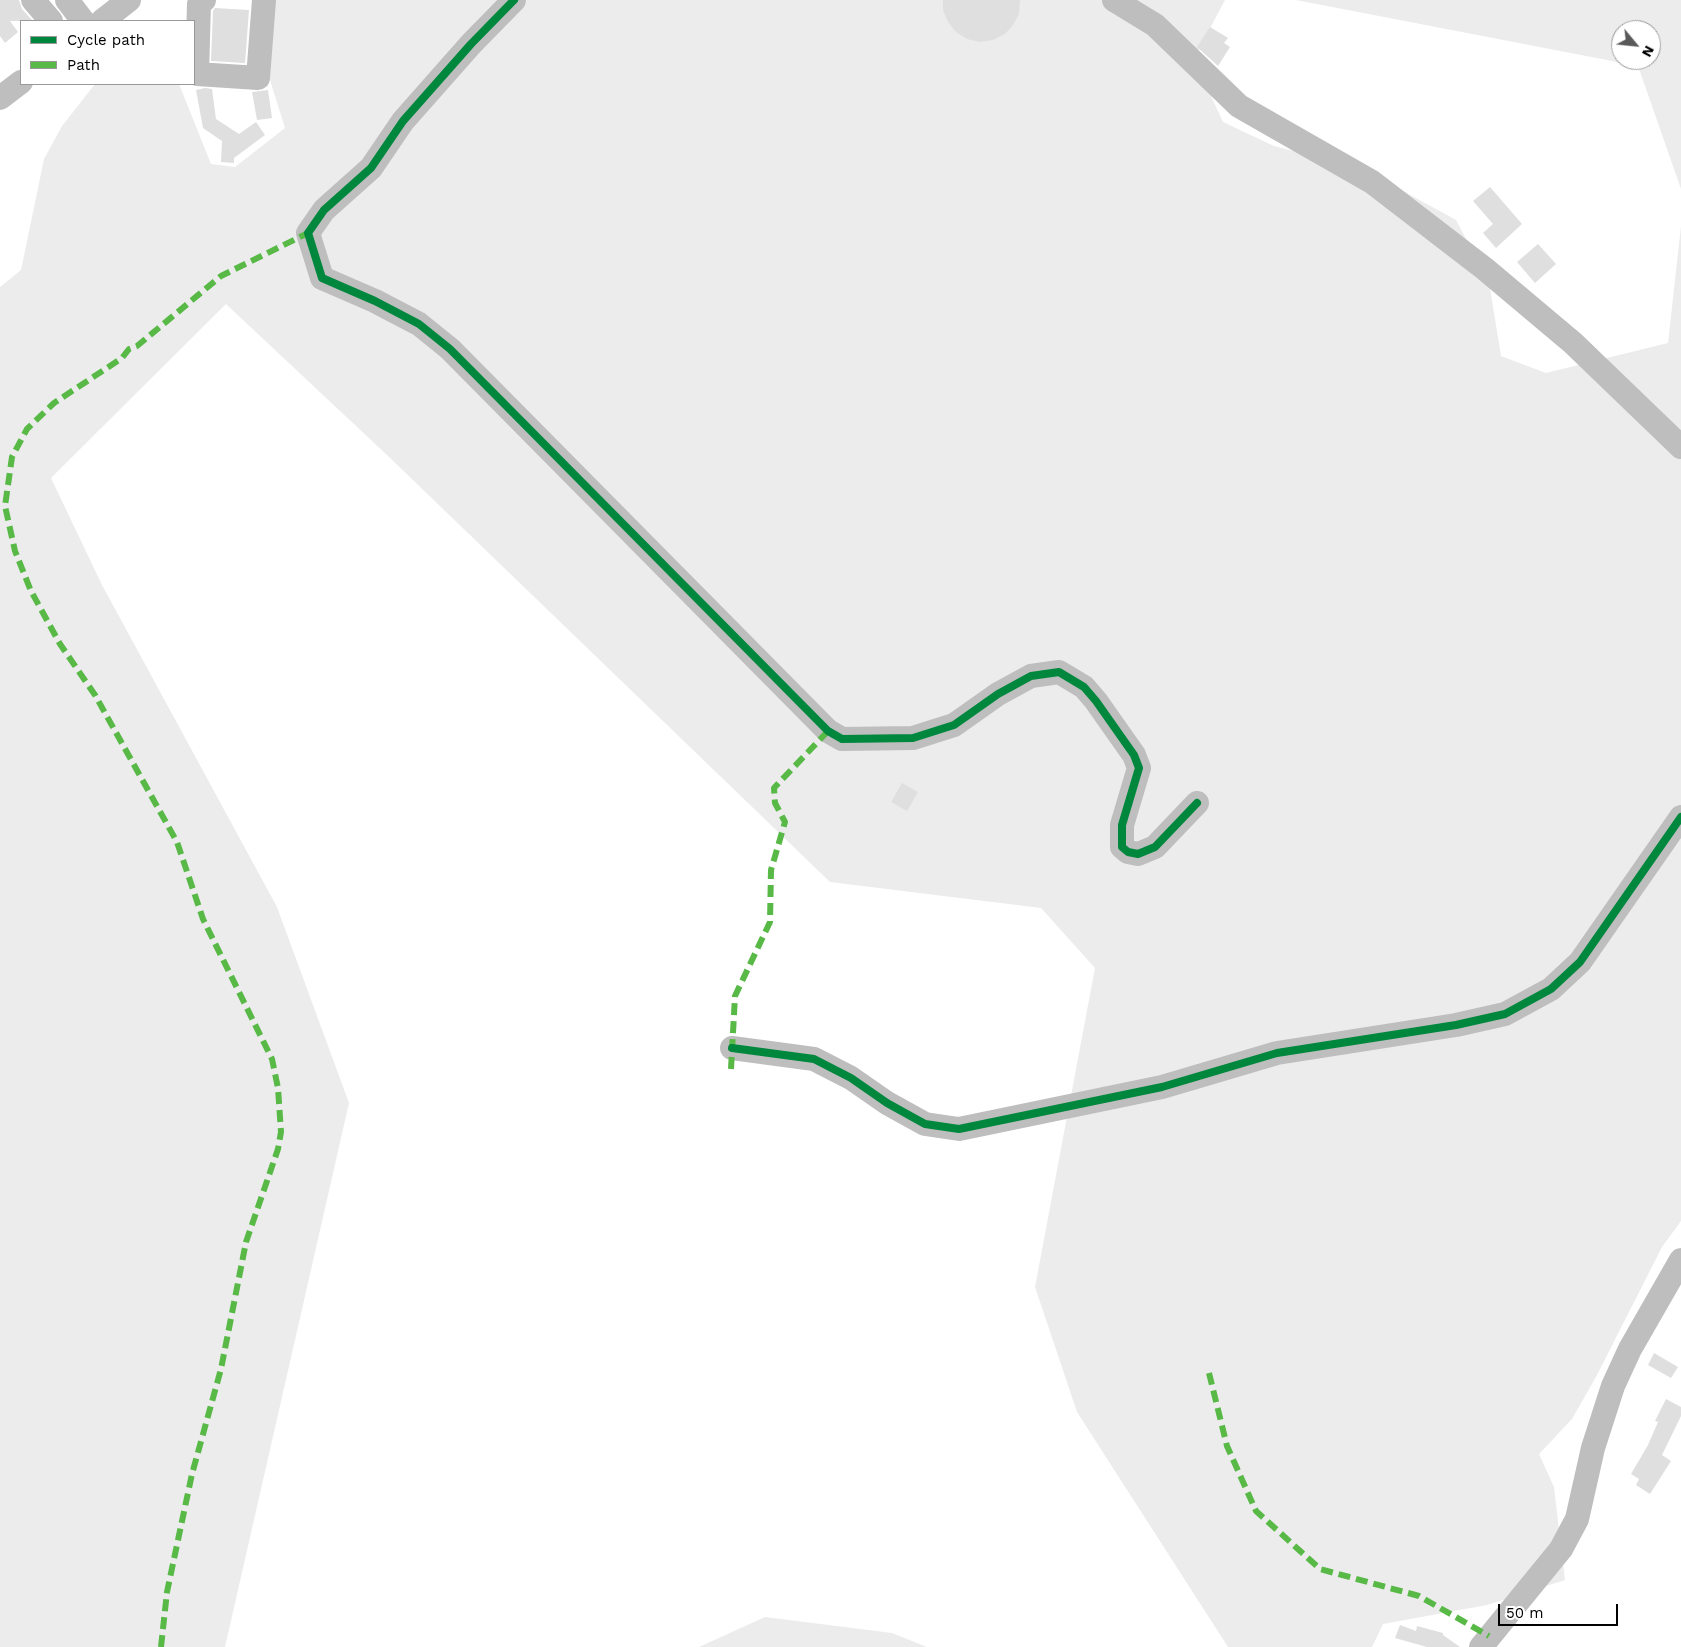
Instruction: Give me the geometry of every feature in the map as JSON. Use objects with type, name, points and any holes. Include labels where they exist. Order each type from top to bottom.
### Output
[{"type":"street","points":[[34,0],[50,20]]},
{"type":"street","points":[[67,0],[83,20]]},
{"type":"street","points":[[103,20],[129,0]]},
{"type":"street","points":[[204,0],[199,4],[197,74],[258,78],[264,0]]},
{"type":"street","points":[[514,0],[471,44],[403,121],[371,168],[324,210],[308,233],[322,278],[376,301],[419,324],[450,349],[828,732],[842,739],[913,738],[954,725],[998,694],[1031,676],[1059,672],[1084,688],[1096,701],[1134,755],[1139,768],[1122,825],[1122,847],[1128,852],[1138,854],[1155,847],[1197,803]]},
{"type":"street","points":[[1114,0],[1154,25],[1239,106],[1372,182],[1485,269],[1573,343],[1681,447]]},
{"type":"street","points":[[0,98],[20,83]]},
{"type":"street","points":[[732,1048],[814,1059],[851,1078],[887,1103],[925,1124],[959,1129],[1162,1087],[1276,1053],[1456,1025],[1505,1014],[1551,989],[1580,962],[1681,817]]},
{"type":"street","points":[[1481,1647],[1561,1550],[1577,1519],[1593,1448],[1612,1386],[1630,1349],[1681,1260]]},
{"type":"shaded area","points":[[273,0],[1225,0],[1194,59],[1223,122],[1274,146],[1363,169],[1456,220],[1489,282],[1501,356],[1546,373],[1668,343],[1681,226],[1681,1221],[1662,1247],[1597,1375],[1572,1419],[1539,1454],[1554,1487],[1565,1580],[1487,1605],[1383,1624],[1372,1647],[1228,1647],[1077,1412],[1035,1287],[1095,968],[1041,908],[830,882],[388,456],[226,304],[51,478],[102,585],[277,907],[349,1103],[225,1647],[0,1647],[0,287],[21,270],[44,159],[62,126],[94,85],[179,85],[211,164],[235,167],[285,128],[270,80]]},
{"type":"shaded area","points":[[1296,0],[1681,0],[1681,189],[1639,70],[1661,70],[1661,20],[1611,20],[1611,61]]},
{"type":"shaded area","points":[[765,1617],[892,1633],[927,1647],[699,1647]]},
{"type":"building","points":[[0,0],[19,0],[22,9],[32,20],[10,21],[18,32],[5,43],[0,36]]},
{"type":"building","points":[[943,0],[1020,0],[1019,14],[1005,34],[993,40],[980,42],[967,39],[956,32],[948,22],[943,10]]},
{"type":"building","points":[[215,8],[249,10],[245,63],[211,61],[213,11]]},
{"type":"building","points":[[1210,27],[1228,38],[1224,43],[1230,47],[1218,66],[1197,47]]},
{"type":"building","points":[[212,89],[216,119],[239,134],[256,122],[265,135],[234,158],[234,163],[221,162],[222,141],[203,128],[196,90]]},
{"type":"building","points":[[268,90],[272,118],[257,120],[252,92]]},
{"type":"building","points":[[1490,187],[1522,224],[1496,248],[1483,233],[1493,224],[1473,201]]},
{"type":"building","points":[[1538,244],[1556,264],[1535,283],[1517,262]]},
{"type":"building","points":[[902,783],[918,792],[907,811],[891,802]]},
{"type":"building","points":[[1654,1353],[1678,1367],[1671,1378],[1648,1365]]},
{"type":"building","points":[[1666,1399],[1681,1407],[1681,1416],[1662,1455],[1671,1461],[1650,1494],[1636,1485],[1639,1479],[1631,1474],[1648,1445],[1658,1422],[1655,1421]]},
{"type":"building","points":[[1400,1625],[1416,1631],[1417,1626],[1443,1633],[1443,1635],[1460,1647],[1427,1647],[1395,1638]]},
{"type":"marked path","points":[[161,1647],[167,1592],[192,1474],[221,1369],[246,1242],[278,1149],[281,1132],[278,1088],[272,1059],[203,919],[177,842],[95,695],[60,644],[31,591],[15,551],[5,506],[12,457],[27,429],[54,403],[122,358],[129,349],[137,346],[221,276],[308,233]]},
{"type":"marked path","points":[[731,1069],[735,996],[770,922],[771,870],[785,822],[775,803],[774,788],[828,731]]},
{"type":"marked path","points":[[1209,1373],[1227,1446],[1256,1511],[1320,1569],[1419,1596],[1489,1636]]},
{"type":"cycle path","points":[[514,0],[471,44],[403,121],[371,168],[324,210],[308,233],[322,278],[375,301],[419,324],[450,349],[828,731],[842,739],[913,738],[954,725],[998,694],[1031,676],[1059,672],[1084,687],[1096,701],[1134,755],[1139,768],[1122,825],[1122,847],[1128,852],[1138,854],[1155,847],[1197,803]]},
{"type":"cycle path","points":[[732,1048],[814,1059],[851,1078],[887,1103],[925,1124],[959,1129],[1162,1087],[1277,1053],[1456,1025],[1505,1014],[1551,989],[1580,962],[1681,817]]}]
